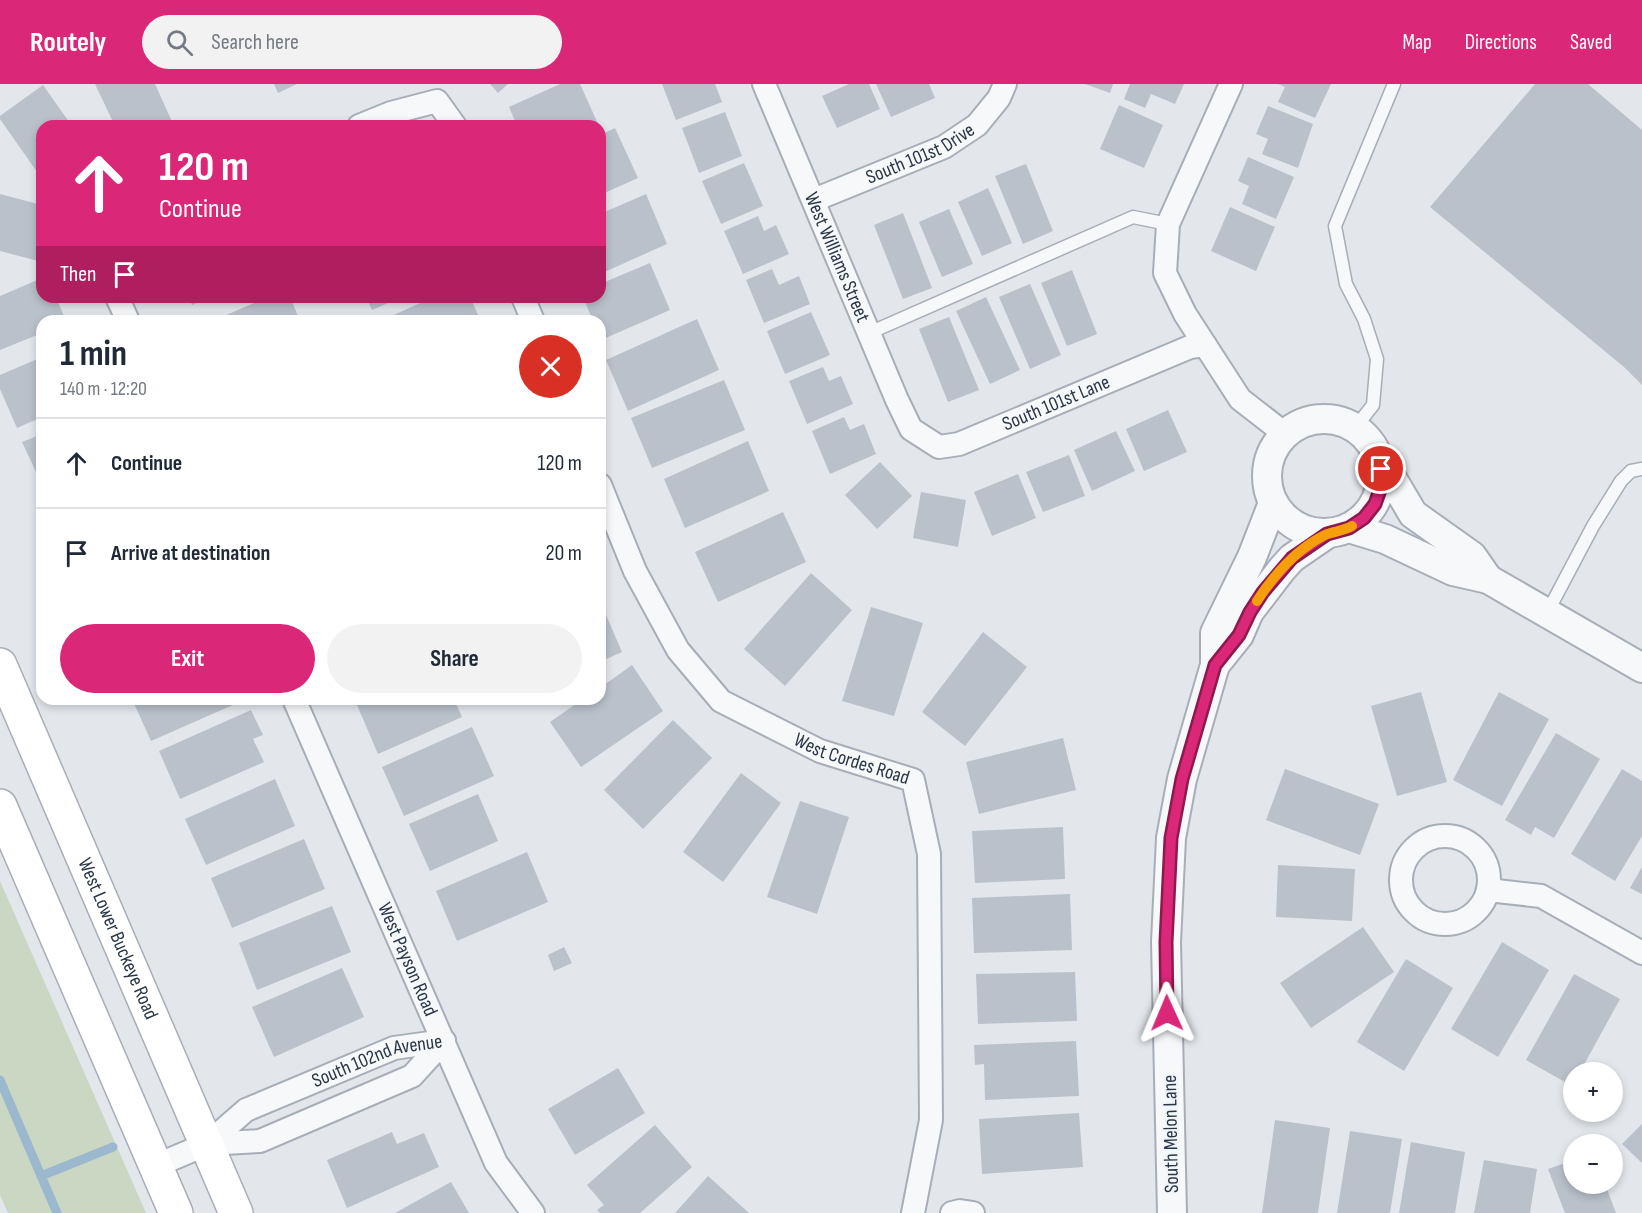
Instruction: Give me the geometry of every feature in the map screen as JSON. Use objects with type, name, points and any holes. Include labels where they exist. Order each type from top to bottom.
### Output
[{"type":"main road","name":"West Lower Buckeye Road","points":[[0,665],[236,1213]]},
{"type":"main road","points":[[0,806],[176,1213]]},
{"type":"street","name":"West Williams Street","points":[[765,84],[911,429]]},
{"type":"street","name":"South 101st Drive","points":[[814,200],[944,147],[976,125],[999,98],[1005,84]]},
{"type":"street","points":[[1231,84],[1168,224],[1165,273],[1185,314],[1240,399],[1286,434]]},
{"type":"street","points":[[374,120],[437,101],[451,120]]},
{"type":"street","name":"South 101st Lane","points":[[911,429],[939,447],[959,444],[1190,347],[1205,345]]},
{"type":"street","points":[[1488,579],[1472,556],[1413,514],[1366,437],[1352,426],[1335,420],[1317,419],[1300,424],[1286,434],[1274,449],[1268,466],[1268,485],[1273,503],[1283,516],[1296,526],[1311,532],[1338,531],[1385,540],[1453,572],[1488,579],[1642,668]]},
{"type":"street","points":[[1338,531],[1364,518],[1375,504],[1381,487],[1381,469],[1376,452]]},
{"type":"street","name":"West Cordes Road","points":[[606,500],[635,571],[678,650],[721,701],[820,751],[913,780],[929,854],[931,1109],[924,1163],[913,1213]]},
{"type":"street","name":"South Melon Lane","points":[[1172,1213],[1166,954],[1171,838],[1182,779],[1215,665],[1215,633],[1252,557],[1273,503]]},
{"type":"street","name":"South Melon Lane","points":[[1215,665],[1239,635],[1263,592],[1292,558],[1338,531]]},
{"type":"street","name":"West Payson Road","points":[[297,705],[496,1162],[533,1213]]},
{"type":"street","points":[[1488,890],[1541,896],[1642,953]]},
{"type":"street","name":"South 102nd Avenue","points":[[155,1166],[207,1144],[246,1110],[394,1048],[444,1041]]},
{"type":"street","name":"South 102nd Avenue","points":[[207,1144],[260,1141],[412,1076],[444,1041]]},
{"type":"street","points":[[952,1213],[960,1211],[973,1213]]},
{"type":"lane","points":[[1352,426],[1358,424],[1373,405],[1377,359],[1364,319],[1346,285],[1335,226],[1394,84]]},
{"type":"lane","points":[[869,333],[1133,218],[1168,224]]},
{"type":"lane","points":[[1546,613],[1593,526],[1621,481],[1631,471],[1642,469]]},
{"type":"green space","points":[[0,881],[146,1213],[8,1213],[0,1195]]},
{"type":"building","points":[[95,84],[155,84],[171,120],[112,120]]},
{"type":"building","points":[[274,84],[297,84],[278,93]]},
{"type":"building","points":[[490,84],[508,84],[498,93]]},
{"type":"building","points":[[560,84],[580,84],[596,120],[514,120],[509,107]]},
{"type":"building","points":[[662,84],[715,84],[722,102],[676,120]]},
{"type":"building","points":[[849,84],[869,84],[880,109],[837,128],[822,96]]},
{"type":"building","points":[[876,84],[929,84],[935,98],[891,117]]},
{"type":"building","points":[[1085,84],[1113,84],[1110,93]]},
{"type":"building","points":[[1130,84],[1184,84],[1175,104],[1151,94],[1145,108],[1124,99]]},
{"type":"building","points":[[1278,84],[1331,84],[1315,118],[1278,102],[1285,87]]},
{"type":"building","points":[[1535,84],[1588,84],[1642,130],[1642,385],[1624,367],[1430,207]]},
{"type":"building","points":[[43,85],[68,120],[36,120],[36,170],[0,116]]},
{"type":"building","points":[[1119,105],[1163,125],[1144,168],[1100,149]]},
{"type":"building","points":[[1268,106],[1313,124],[1298,168],[1262,154],[1268,139],[1256,134]]},
{"type":"building","points":[[725,112],[742,156],[699,173],[682,128]]},
{"type":"building","points":[[615,128],[638,178],[606,192],[606,132]]},
{"type":"building","points":[[1248,157],[1294,177],[1276,219],[1242,204],[1249,186],[1238,181]]},
{"type":"building","points":[[744,163],[763,206],[721,224],[702,181]]},
{"type":"building","points":[[1026,164],[1053,231],[1023,244],[995,176]]},
{"type":"building","points":[[988,188],[1012,243],[982,256],[958,202]]},
{"type":"building","points":[[0,194],[36,203],[36,260],[0,251]]},
{"type":"building","points":[[646,194],[667,244],[606,271],[606,211]]},
{"type":"building","points":[[1230,207],[1275,227],[1256,271],[1211,251]]},
{"type":"building","points":[[949,209],[973,264],[942,277],[919,222]]},
{"type":"building","points":[[903,213],[932,288],[903,299],[874,225]]},
{"type":"building","points":[[758,216],[764,231],[776,225],[789,254],[743,274],[724,231]]},
{"type":"building","points":[[650,263],[670,310],[606,338],[606,315],[590,315],[586,303],[606,303],[606,281]]},
{"type":"building","points":[[772,269],[779,285],[799,276],[810,304],[764,323],[746,280]]},
{"type":"building","points":[[1072,270],[1097,334],[1067,346],[1041,283]]},
{"type":"building","points":[[36,281],[36,303],[58,303],[64,315],[36,315],[36,335],[0,350],[0,296]]},
{"type":"building","points":[[1030,284],[1061,355],[1030,369],[999,297]]},
{"type":"building","points":[[986,297],[1020,370],[990,384],[956,311]]},
{"type":"building","points":[[254,303],[292,303],[298,315],[226,315]]},
{"type":"building","points":[[369,303],[388,303],[372,310]]},
{"type":"building","points":[[420,303],[473,303],[478,315],[394,315]]},
{"type":"building","points":[[811,312],[830,355],[785,374],[767,331]]},
{"type":"building","points":[[949,317],[979,390],[948,402],[919,329]]},
{"type":"building","points":[[697,319],[719,370],[628,411],[606,360]]},
{"type":"building","points":[[36,360],[36,420],[17,428],[0,389],[0,375]]},
{"type":"building","points":[[823,367],[829,381],[841,376],[853,404],[807,424],[789,381]]},
{"type":"building","points":[[724,380],[745,430],[652,468],[631,418]]},
{"type":"building","points":[[1168,410],[1187,452],[1144,471],[1126,429]]},
{"type":"building","points":[[844,417],[850,430],[864,424],[876,454],[830,474],[812,431]]},
{"type":"building","points":[[1116,431],[1135,471],[1092,491],[1074,450]]},
{"type":"building","points":[[36,436],[36,472],[22,442]]},
{"type":"building","points":[[748,441],[769,491],[685,528],[664,479]]},
{"type":"building","points":[[1069,455],[1085,496],[1043,512],[1026,472]]},
{"type":"building","points":[[880,462],[912,496],[877,529],[845,495]]},
{"type":"building","points":[[1018,474],[1036,518],[992,536],[974,492]]},
{"type":"building","points":[[921,492],[966,500],[958,547],[913,538]]},
{"type":"building","points":[[783,512],[806,562],[718,602],[695,552]]},
{"type":"building","points":[[811,573],[852,610],[785,686],[744,649]]},
{"type":"building","points":[[871,607],[923,623],[894,716],[842,701]]},
{"type":"building","points":[[606,615],[622,652],[606,659]]},
{"type":"building","points":[[983,632],[1027,667],[965,746],[922,712]]},
{"type":"building","points":[[632,665],[663,711],[581,767],[550,722],[574,705],[606,705],[606,684]]},
{"type":"building","points":[[1421,692],[1447,782],[1397,796],[1371,706]]},
{"type":"building","points":[[1499,692],[1549,719],[1502,806],[1453,780]]},
{"type":"building","points":[[135,705],[233,705],[151,741]]},
{"type":"building","points":[[357,705],[457,705],[462,717],[378,754]]},
{"type":"building","points":[[251,710],[263,735],[253,739],[264,762],[180,799],[159,751]]},
{"type":"building","points":[[673,720],[712,758],[643,829],[604,790]]},
{"type":"building","points":[[472,727],[494,776],[404,816],[382,767]]},
{"type":"building","points":[[1556,733],[1600,759],[1554,838],[1535,827],[1531,835],[1505,820]]},
{"type":"building","points":[[1063,738],[1076,790],[979,814],[966,762]]},
{"type":"building","points":[[1285,769],[1379,804],[1360,855],[1266,820]]},
{"type":"building","points":[[1622,769],[1642,781],[1642,836],[1615,881],[1571,854]]},
{"type":"building","points":[[741,773],[781,803],[723,882],[683,852]]},
{"type":"building","points":[[275,779],[295,826],[206,865],[185,819]]},
{"type":"building","points":[[478,794],[498,841],[430,871],[409,824]]},
{"type":"building","points":[[800,801],[849,817],[817,914],[767,897]]},
{"type":"building","points":[[1063,827],[1065,879],[975,883],[972,831]]},
{"type":"building","points":[[304,839],[325,889],[232,928],[211,878]]},
{"type":"building","points":[[527,852],[548,902],[457,941],[436,891]]},
{"type":"building","points":[[1278,865],[1355,869],[1352,921],[1276,917]]},
{"type":"building","points":[[1642,867],[1642,894],[1630,888]]},
{"type":"building","points":[[1070,894],[1072,950],[974,953],[972,898]]},
{"type":"building","points":[[332,906],[351,952],[257,990],[239,943]]},
{"type":"building","points":[[1363,927],[1394,972],[1311,1028],[1280,983]]},
{"type":"building","points":[[1502,942],[1549,970],[1498,1057],[1451,1029]]},
{"type":"building","points":[[564,947],[572,963],[554,971],[548,955]]},
{"type":"building","points":[[1406,959],[1453,988],[1404,1071],[1357,1042]]},
{"type":"building","points":[[342,968],[364,1017],[274,1057],[252,1007]]},
{"type":"building","points":[[1075,972],[1077,1021],[978,1024],[976,974]]},
{"type":"building","points":[[1574,974],[1620,999],[1585,1062],[1563,1062],[1563,1081],[1526,1060]]},
{"type":"building","points":[[1076,1041],[1079,1096],[985,1100],[984,1064],[975,1065],[974,1045]]},
{"type":"building","points":[[618,1068],[645,1113],[575,1155],[548,1109]]},
{"type":"building","points":[[1079,1113],[1083,1167],[982,1174],[979,1119]]},
{"type":"building","points":[[1275,1120],[1330,1128],[1318,1213],[1262,1213]]},
{"type":"building","points":[[1642,1124],[1642,1163],[1623,1145]]},
{"type":"building","points":[[655,1125],[692,1167],[640,1213],[600,1213],[597,1210],[604,1205],[587,1185]]},
{"type":"building","points":[[1350,1131],[1402,1139],[1390,1213],[1337,1213]]},
{"type":"building","points":[[392,1132],[397,1144],[424,1133],[439,1167],[347,1208],[327,1160]]},
{"type":"building","points":[[1411,1142],[1465,1152],[1455,1213],[1399,1213]]},
{"type":"building","points":[[1484,1160],[1537,1169],[1530,1213],[1474,1213]]},
{"type":"building","points":[[1563,1164],[1563,1194],[1609,1194],[1616,1213],[1565,1213],[1548,1169]]},
{"type":"building","points":[[708,1176],[749,1213],[675,1213]]},
{"type":"building","points":[[451,1182],[469,1213],[395,1213]]},
{"type":"waterway","points":[[0,1080],[57,1213]]},
{"type":"waterway","points":[[41,1176],[113,1147]]},
{"type":"slow traffic","points":[[1257,601],[1292,558],[1327,534],[1352,526]]},
{"type":"route","points":[[1167,1013],[1166,942],[1171,838],[1182,779],[1215,665],[1239,635],[1263,592],[1292,558],[1327,534],[1349,528],[1364,518],[1375,504],[1381,487],[1381,469]]}]
